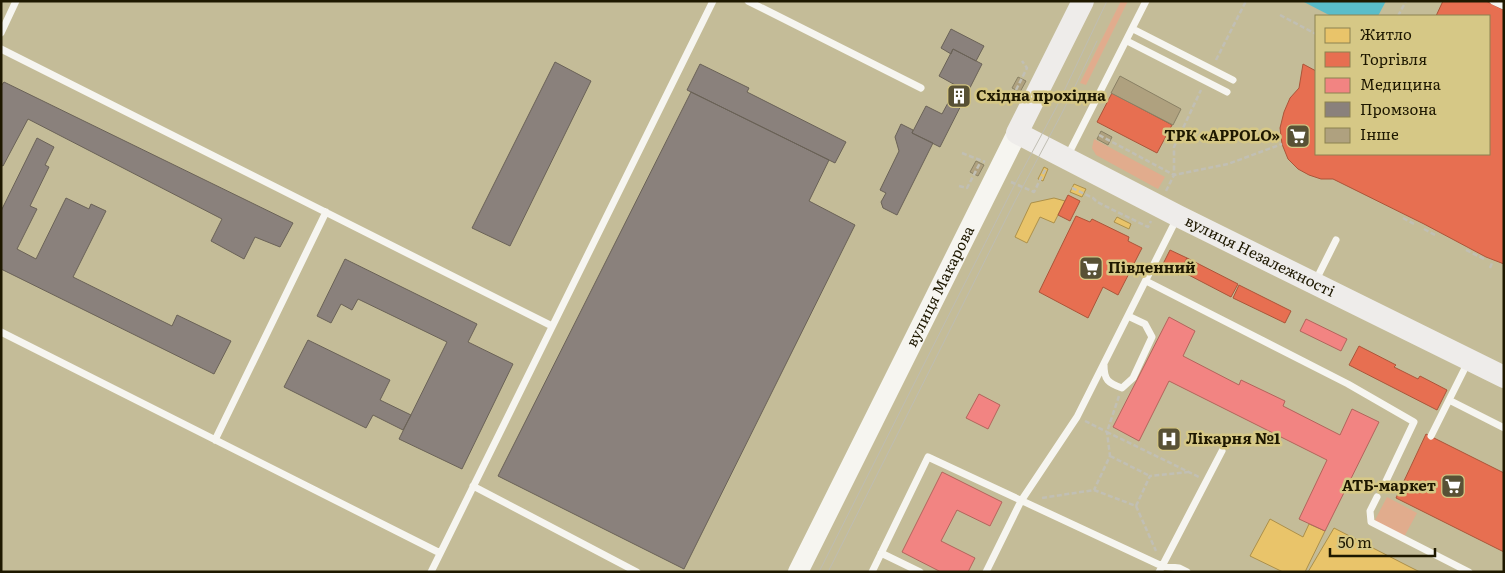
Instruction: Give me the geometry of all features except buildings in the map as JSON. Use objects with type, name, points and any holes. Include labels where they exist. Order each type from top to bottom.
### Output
[{"type":"main road","name":"вулиця Макарова","points":[[798,572],[1083,1]]},
{"type":"main road","name":"вулиця Незалежності","points":[[1017,133],[1056,163],[1169,211],[1504,377]]},
{"type":"lane","points":[[1,32],[16,1]]},
{"type":"lane","points":[[430,572],[713,1]]},
{"type":"lane","points":[[748,1],[921,88]]},
{"type":"lane","points":[[1056,163],[1127,40],[1146,1]]},
{"type":"lane","points":[[1493,1],[1504,6]]},
{"type":"lane","points":[[1133,29],[1233,80]]},
{"type":"lane","points":[[1127,40],[1227,92]]},
{"type":"lane","points":[[1,49],[552,326]]},
{"type":"lane","points":[[986,572],[1021,501],[1077,417],[1146,281],[1169,211]]},
{"type":"lane","points":[[215,440],[326,212]]},
{"type":"lane","points":[[1314,283],[1336,240]]},
{"type":"lane","points":[[1146,281],[1348,384],[1414,422],[1386,481]]},
{"type":"lane","points":[[1104,362],[1104,375],[1111,384],[1122,388],[1133,378],[1152,337],[1145,324],[1128,316]]},
{"type":"lane","points":[[1,332],[440,553]]},
{"type":"lane","points":[[1431,436],[1469,360]]},
{"type":"lane","points":[[1449,400],[1504,428]]},
{"type":"lane","points":[[1161,569],[1222,451]]},
{"type":"lane","points":[[872,572],[928,457],[1161,569],[1180,568],[1187,572]]},
{"type":"lane","points":[[473,486],[637,572]]},
{"type":"lane","points":[[1377,497],[1370,511],[1371,522],[1469,572]]},
{"type":"lane","points":[[881,553],[920,572]]},
{"type":"path","points":[[1211,70],[1246,1]]},
{"type":"path","points":[[1399,15],[1406,1]]},
{"type":"path","points":[[1280,15],[1315,33]]},
{"type":"path","points":[[1016,90],[1027,68],[1022,61]]},
{"type":"path","points":[[1072,188],[1148,227],[1169,211],[1174,175],[1174,147],[1206,81]]},
{"type":"path","points":[[1099,135],[1174,175],[1228,164],[1282,144]]},
{"type":"path","points":[[962,153],[987,163]]},
{"type":"path","points":[[959,186],[967,188],[980,163]]},
{"type":"path","points":[[1007,180],[1034,192],[1056,163]]},
{"type":"path","points":[[1403,218],[1416,225]]},
{"type":"path","points":[[1424,229],[1437,236]]},
{"type":"path","points":[[1466,250],[1484,260]]},
{"type":"path","points":[[1490,268],[1492,263]]},
{"type":"path","points":[[1094,490],[1110,456],[1107,432],[1122,388]]},
{"type":"path","points":[[1077,417],[1207,481]]},
{"type":"path","points":[[1110,456],[1150,476],[1189,472]]},
{"type":"path","points":[[1150,476],[1136,506],[1161,569]]},
{"type":"path","points":[[1021,501],[1094,490],[1136,506]]},
{"type":"shaded area","points":[[1121,1],[1128,1],[1086,85],[1080,83]]},
{"type":"shaded area","points":[[1094,139],[1165,177],[1158,189],[1096,155],[1092,148]]},
{"type":"shaded area","points":[[1387,497],[1417,513],[1404,537],[1374,522]]},
{"type":"water","points":[[1302,1],[1386,1],[1379,15],[1329,15]]},
{"type":"tram line","points":[[819,572],[1015,184],[1056,108],[1107,1]]},
{"type":"tram line","points":[[828,572],[1097,41]]},
{"type":"place","name":"Східна прохідна","points":[[959,96]]},
{"type":"place","name":"ТРК «APPOLO»","points":[[1298,136]]},
{"type":"place","name":"Південний","points":[[1091,268]]},
{"type":"place","name":"Лікарня №1","points":[[1169,439]]},
{"type":"place","name":"АТБ-маркет","points":[[1453,486]]}]
